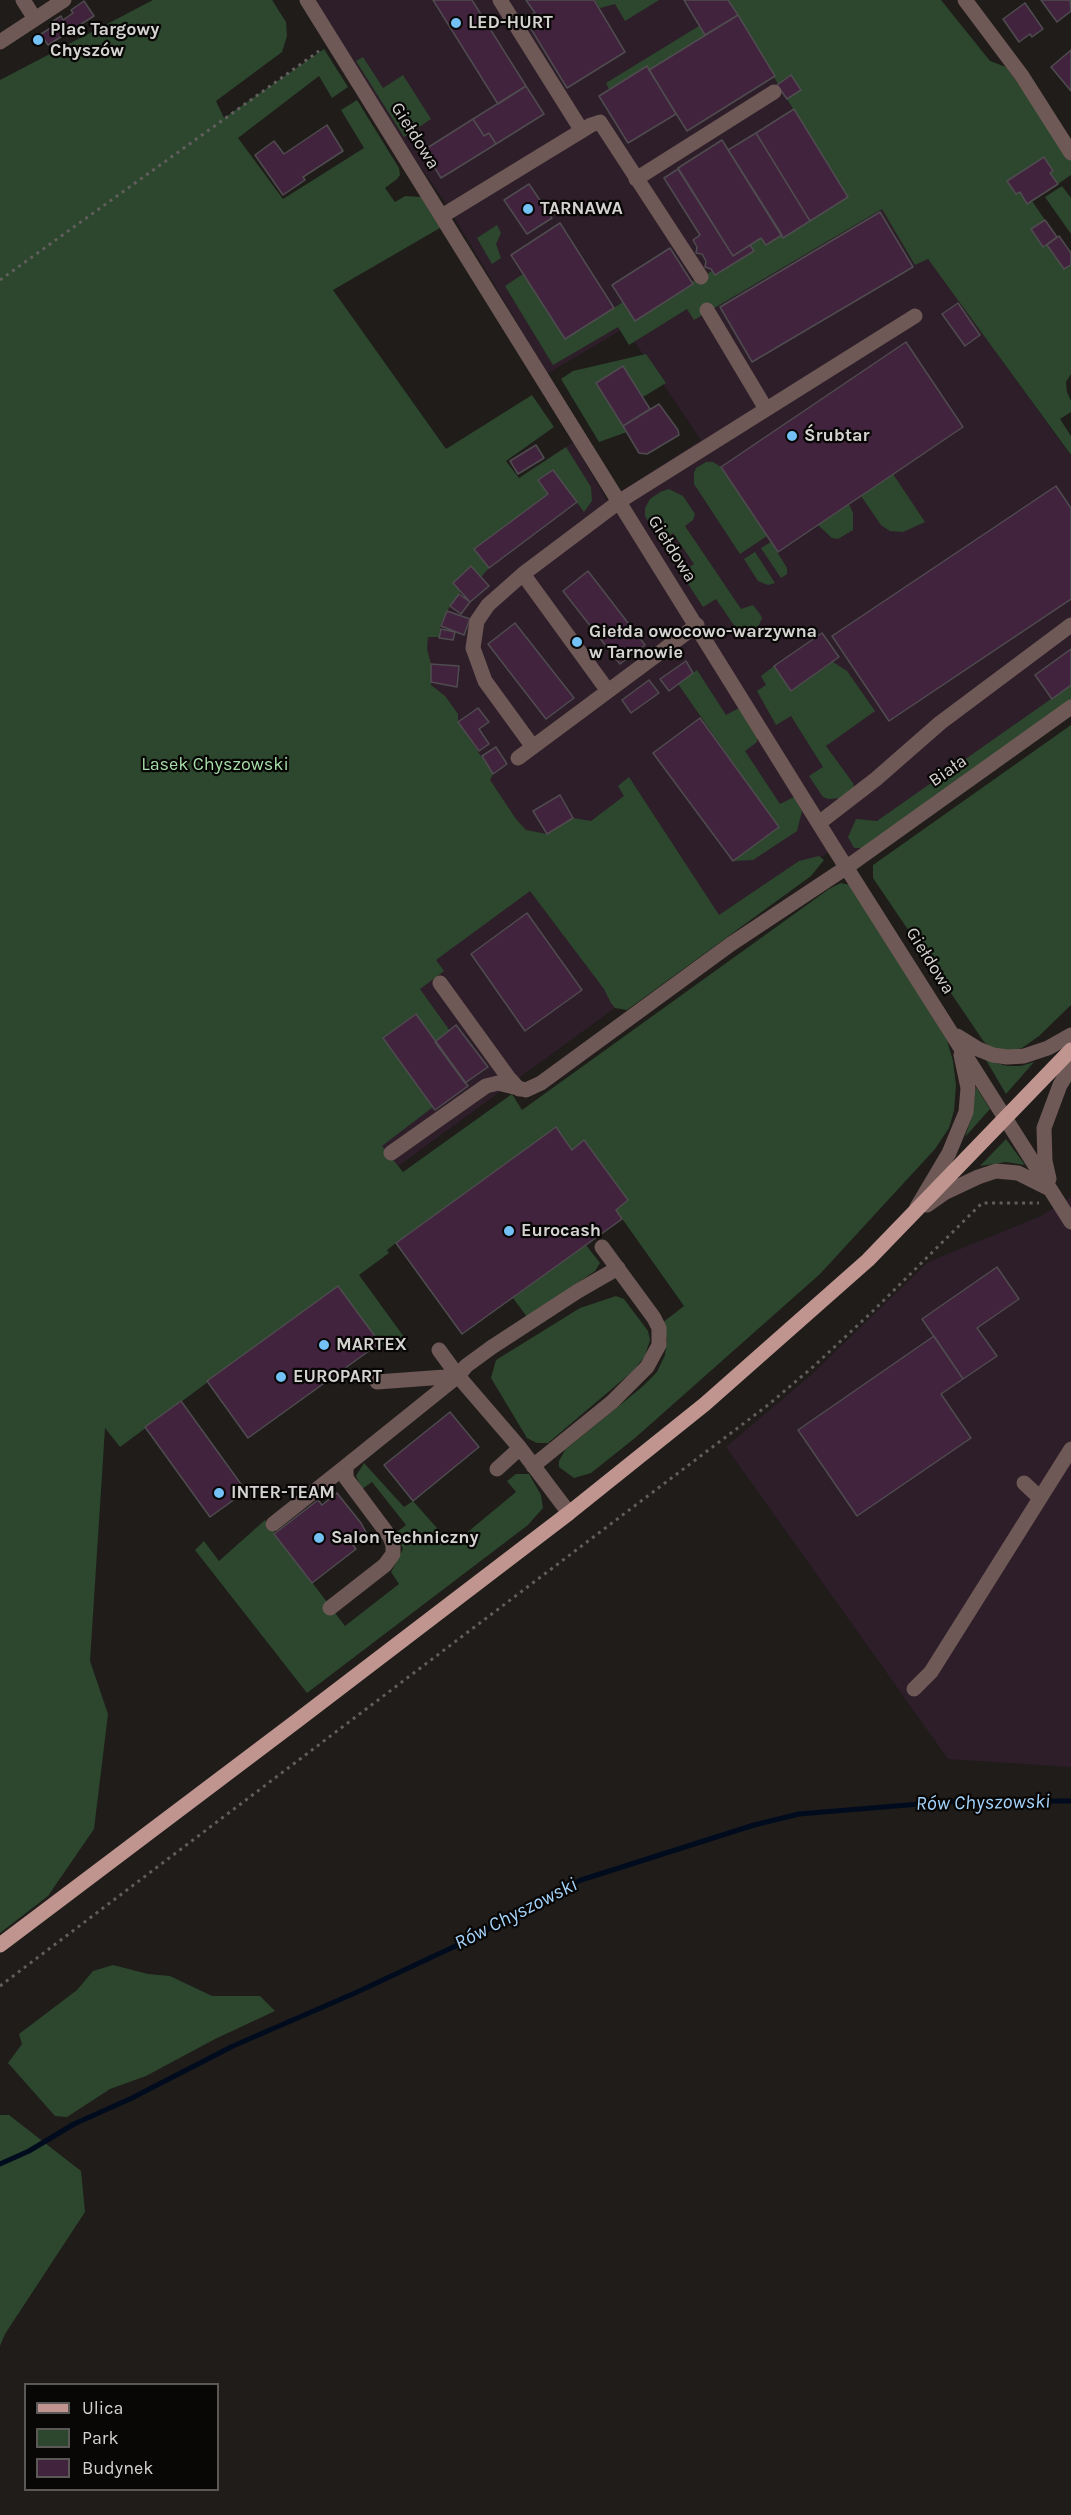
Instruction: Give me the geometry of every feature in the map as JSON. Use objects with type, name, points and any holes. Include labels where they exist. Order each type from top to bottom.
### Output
[{"type":"main road","points":[[0,1945],[568,1513],[705,1404],[851,1276],[913,1215],[1071,1050]]},
{"type":"street","points":[[23,0],[35,19]]},
{"type":"street","points":[[0,42],[64,0]]},
{"type":"street","name":"Giełdowa","points":[[307,0],[819,823],[1006,1117],[1049,1197],[1071,1222]]},
{"type":"street","points":[[500,0],[582,131]]},
{"type":"street","points":[[965,0],[1022,75],[1071,153]]},
{"type":"street","points":[[636,179],[774,92]]},
{"type":"street","points":[[442,216],[600,122],[701,277]]},
{"type":"street","points":[[707,310],[766,409]]},
{"type":"street","points":[[533,747],[485,681],[473,648],[477,621],[488,605],[523,574],[620,501],[915,316]]},
{"type":"street","points":[[523,574],[608,691]]},
{"type":"street","points":[[518,758],[697,625]]},
{"type":"street","points":[[819,823],[876,779],[940,723],[1071,625]]},
{"type":"street","name":"Biała","points":[[519,1089],[533,1088],[541,1083],[731,944],[847,867],[1071,707]]},
{"type":"street","points":[[440,983],[519,1089]]},
{"type":"street","points":[[952,1032],[978,1049],[1007,1057],[1024,1056],[1048,1048],[1071,1035]]},
{"type":"street","points":[[913,1215],[949,1153],[966,1112],[968,1088],[964,1063],[952,1032]]},
{"type":"street","points":[[1049,1197],[1044,1128],[1060,1085],[1071,1067]]},
{"type":"street","points":[[391,1153],[486,1086],[498,1083],[519,1089]]},
{"type":"street","points":[[913,1215],[944,1193],[978,1176],[996,1171],[1018,1173],[1037,1180],[1049,1197]]},
{"type":"street","points":[[533,1466],[612,1402],[647,1367],[660,1346],[659,1328],[654,1318],[602,1247]]},
{"type":"street","points":[[273,1524],[458,1376],[471,1362],[578,1291],[618,1269]]},
{"type":"street","points":[[440,1350],[458,1376],[520,1448],[568,1513]]},
{"type":"street","points":[[377,1382],[458,1376]]},
{"type":"street","points":[[497,1469],[520,1448]]},
{"type":"street","points":[[914,1689],[932,1672],[1071,1449]]},
{"type":"street","points":[[330,1608],[386,1565],[393,1554],[390,1537],[346,1478],[346,1466]]},
{"type":"street","points":[[1024,1483],[1040,1498]]},
{"type":"path","points":[[0,279],[332,42]]},
{"type":"path","points":[[0,1986],[768,1405],[814,1366],[981,1203],[1014,1205],[1049,1197]]},
{"type":"shaded area","points":[[307,0],[743,0],[1071,456],[1071,707],[847,867],[834,848],[371,1186],[374,1069],[424,698],[429,584],[519,478],[573,442],[607,500],[701,440],[625,328],[547,374],[447,205],[332,42]]},
{"type":"shaded area","points":[[1071,1197],[1071,1767],[948,1759],[726,1447],[811,1375],[928,1262],[1041,1216]]},
{"type":"green space","name":"Lasek Chyszowski","points":[[153,0],[272,0],[286,22],[287,36],[282,52],[216,101],[224,118],[324,49],[348,87],[332,98],[319,76],[238,138],[283,199],[364,148],[341,110],[357,100],[399,168],[400,175],[385,188],[395,202],[405,196],[421,197],[440,228],[333,290],[446,449],[532,395],[554,427],[506,461],[519,478],[566,447],[591,487],[592,501],[584,512],[553,470],[538,480],[548,494],[475,549],[489,568],[481,577],[471,566],[454,582],[461,591],[441,623],[439,637],[428,637],[431,685],[445,696],[458,714],[458,722],[493,774],[490,780],[516,819],[526,830],[547,834],[573,818],[591,821],[624,796],[618,786],[629,777],[719,915],[799,861],[819,856],[824,860],[811,876],[627,1010],[615,1008],[604,989],[530,891],[436,960],[444,971],[420,989],[450,1031],[435,1042],[415,1014],[383,1038],[433,1107],[382,1146],[403,1172],[512,1094],[522,1110],[829,889],[841,883],[850,885],[947,1040],[956,1085],[954,1111],[949,1128],[935,1149],[820,1274],[635,1438],[591,1473],[574,1478],[559,1467],[559,1461],[565,1450],[657,1372],[665,1355],[667,1339],[662,1323],[684,1306],[616,1210],[628,1200],[584,1140],[572,1150],[556,1128],[396,1243],[387,1250],[389,1253],[359,1275],[407,1341],[390,1352],[380,1343],[338,1286],[120,1447],[105,1428],[90,1661],[108,1714],[94,1829],[48,1896],[0,1933],[0,80]]},
{"type":"green space","points":[[595,0],[659,0],[625,21],[615,4],[600,8]]},
{"type":"green space","points":[[728,0],[941,0],[990,61],[1006,67],[1071,157],[1071,175],[1058,184],[1050,173],[1053,170],[1043,157],[1007,181],[1016,194],[1020,192],[1027,204],[1032,201],[1045,220],[1031,229],[1044,246],[1047,245],[1064,269],[1071,265],[1071,374],[1066,382],[1071,401],[1071,412],[1060,419],[1071,436],[1071,455],[928,259],[915,265],[882,209],[694,320],[687,309],[629,345],[618,327],[553,365],[505,286],[523,274],[565,339],[623,302],[635,321],[693,285],[692,282],[712,271],[715,275],[753,251],[750,245],[761,238],[766,245],[782,235],[784,238],[848,197],[787,99],[801,89],[791,75],[778,84]]},
{"type":"green space","points":[[699,26],[705,35],[649,70],[647,67],[609,89],[606,83]]},
{"type":"green space","points":[[363,57],[383,88],[403,75],[431,119],[404,137],[356,61]]},
{"type":"green space","points":[[1062,186],[1071,198],[1071,234],[1045,197]]},
{"type":"green space","points":[[497,225],[501,233],[496,244],[501,258],[492,264],[477,238]]},
{"type":"green space","points":[[646,354],[666,383],[643,397],[622,366],[596,383],[627,432],[599,442],[561,379],[573,371]]},
{"type":"green space","points":[[706,462],[713,462],[721,467],[767,536],[740,554],[694,484],[696,468]]},
{"type":"green space","points":[[893,474],[925,522],[903,532],[890,531],[881,525],[861,496]]},
{"type":"green space","points":[[669,489],[683,496],[695,514],[693,520],[685,526],[741,609],[753,605],[762,618],[758,627],[742,637],[716,599],[703,607],[681,573],[694,564],[673,533],[661,542],[645,516],[645,508],[650,499]]},
{"type":"green space","points":[[849,504],[853,513],[853,530],[838,539],[832,538],[818,525]]},
{"type":"green space","points":[[771,542],[787,568],[787,574],[781,578],[761,548]]},
{"type":"green space","points":[[755,552],[775,583],[768,585],[758,581],[744,559]]},
{"type":"green space","points":[[833,662],[847,671],[875,711],[826,746],[854,787],[841,798],[828,799],[823,797],[809,776],[823,767],[791,716],[776,725],[757,691],[766,685],[761,676],[774,666],[791,691]]},
{"type":"green space","points":[[697,670],[726,715],[739,708],[757,737],[757,742],[745,751],[780,804],[794,797],[802,811],[797,831],[753,860],[733,861],[778,827],[678,684]]},
{"type":"green space","points":[[1071,685],[1071,701],[862,848],[854,848],[848,837],[856,819],[877,821]]},
{"type":"green space","points":[[1071,725],[1071,1005],[1039,1036],[1022,1048],[1006,1051],[993,1049],[984,1042],[873,878],[873,865]]},
{"type":"green space","points":[[986,1060],[1007,1066],[1021,1066],[1034,1062],[1006,1094]]},
{"type":"green space","points":[[976,1087],[990,1109],[965,1137],[972,1116]]},
{"type":"green space","points":[[1006,1139],[1025,1165],[1006,1162],[980,1166]]},
{"type":"green space","points":[[586,1245],[600,1263],[595,1271],[527,1317],[513,1298]]},
{"type":"green space","points":[[616,1296],[624,1299],[648,1331],[650,1340],[645,1356],[633,1371],[548,1443],[537,1443],[527,1438],[491,1378],[496,1360],[580,1308]]},
{"type":"green space","points":[[364,1463],[404,1507],[413,1501],[452,1545],[516,1492],[507,1481],[516,1474],[529,1474],[541,1495],[543,1508],[528,1525],[307,1693],[195,1550],[204,1541],[219,1561],[265,1520],[345,1626],[399,1584],[391,1572],[403,1549],[397,1532],[406,1525],[372,1482],[362,1489],[356,1476]]},
{"type":"green space","points":[[113,1965],[148,1974],[170,1976],[212,1996],[260,1996],[275,2011],[215,2039],[146,2076],[110,2089],[67,2117],[55,2116],[8,2063],[22,2044],[19,2034],[77,1990],[93,1971]]},
{"type":"green space","points":[[0,2115],[9,2115],[81,2171],[85,2212],[5,2334],[0,2346]]},
{"type":"building","points":[[433,0],[472,0],[526,86],[498,104]]},
{"type":"building","points":[[526,0],[594,0],[625,52],[567,88],[525,19],[535,13]]},
{"type":"building","points":[[684,0],[728,0],[738,15],[705,35]]},
{"type":"building","points":[[1041,0],[1070,0],[1071,11],[1057,22]]},
{"type":"building","points":[[84,1],[94,16],[48,45],[41,34],[52,27],[50,23],[61,16],[63,20],[73,13],[71,10]]},
{"type":"building","points":[[1025,3],[1043,29],[1019,42],[1003,19]]},
{"type":"building","points":[[738,15],[775,76],[687,131],[649,70]]},
{"type":"building","points":[[1071,50],[1071,91],[1051,67]]},
{"type":"building","points":[[647,66],[676,114],[628,143],[599,96]]},
{"type":"building","points":[[791,75],[801,90],[787,99],[777,85]]},
{"type":"building","points":[[526,86],[544,114],[496,144],[489,133],[484,136],[473,119]]},
{"type":"building","points":[[794,109],[848,197],[810,221],[756,133]]},
{"type":"building","points":[[473,119],[484,136],[489,133],[496,144],[441,178],[424,150]]},
{"type":"building","points":[[327,125],[343,151],[303,177],[305,180],[283,195],[255,155],[274,141],[284,154]]},
{"type":"building","points":[[756,133],[810,221],[783,238],[728,150]]},
{"type":"building","points":[[722,140],[782,235],[766,245],[761,238],[733,256],[678,168]]},
{"type":"building","points":[[1044,157],[1053,171],[1050,173],[1058,184],[1027,204],[1020,192],[1016,194],[1007,181]]},
{"type":"building","points":[[678,169],[733,256],[750,245],[754,251],[715,275],[711,269],[705,267],[706,261],[702,254],[696,253],[697,247],[693,240],[700,235],[664,178]]},
{"type":"building","name":"TARNAWA","points":[[529,184],[552,218],[527,234],[504,200]]},
{"type":"building","points":[[880,212],[913,267],[752,362],[720,307]]},
{"type":"building","points":[[1045,220],[1057,237],[1043,247],[1031,229]]},
{"type":"building","points":[[560,223],[614,308],[565,339],[511,255]]},
{"type":"building","points":[[1059,236],[1071,253],[1071,265],[1064,269],[1047,245]]},
{"type":"building","points":[[670,248],[693,284],[635,321],[612,285]]},
{"type":"building","points":[[958,303],[980,335],[965,346],[942,314]]},
{"type":"building","points":[[906,342],[963,427],[778,552],[721,467]]},
{"type":"building","points":[[623,366],[650,409],[623,426],[596,383]]},
{"type":"building","points":[[659,404],[678,430],[679,435],[647,454],[639,453],[623,426]]},
{"type":"building","points":[[536,445],[544,458],[518,474],[510,461]]},
{"type":"building","points":[[553,470],[577,502],[489,568],[474,549],[548,494],[538,480]]},
{"type":"building","points":[[1056,486],[1071,508],[1071,599],[889,721],[832,636]]},
{"type":"building","points":[[471,566],[489,586],[470,602],[453,583]]},
{"type":"building","points":[[588,571],[645,645],[620,664],[563,591]]},
{"type":"building","points":[[459,594],[470,602],[461,614],[450,606]]},
{"type":"building","points":[[447,611],[470,619],[464,635],[441,626]]},
{"type":"building","points":[[515,623],[574,698],[546,719],[488,644]]},
{"type":"building","points":[[441,629],[455,632],[453,640],[439,638]]},
{"type":"building","points":[[822,633],[839,657],[791,691],[774,666]]},
{"type":"building","points":[[1071,649],[1071,685],[1052,699],[1035,675]]},
{"type":"building","points":[[686,661],[693,673],[669,691],[660,679]]},
{"type":"building","points":[[431,664],[459,666],[457,687],[431,682]]},
{"type":"building","points":[[649,680],[659,693],[631,713],[622,700]]},
{"type":"building","points":[[478,708],[489,722],[479,729],[489,744],[479,751],[458,722]]},
{"type":"building","points":[[700,718],[779,827],[733,861],[653,753]]},
{"type":"building","points":[[496,747],[507,764],[493,774],[482,756]]},
{"type":"building","points":[[560,795],[573,818],[547,834],[533,811]]},
{"type":"building","points":[[527,913],[582,990],[525,1031],[471,954]]},
{"type":"building","points":[[416,1014],[468,1086],[435,1110],[383,1038]]},
{"type":"building","points":[[456,1025],[488,1067],[465,1083],[435,1042]]},
{"type":"building","name":"Eurocash","points":[[556,1127],[572,1150],[584,1140],[628,1200],[616,1210],[622,1219],[462,1334],[396,1243]]},
{"type":"building","points":[[997,1267],[1019,1299],[977,1328],[997,1356],[963,1379],[922,1319]]},
{"type":"building","points":[[338,1286],[380,1343],[248,1438],[207,1381]]},
{"type":"building","points":[[934,1336],[963,1379],[941,1394],[971,1438],[857,1516],[798,1430]]},
{"type":"building","points":[[181,1401],[246,1491],[210,1517],[145,1427]]},
{"type":"building","points":[[450,1412],[479,1447],[413,1501],[384,1465]]},
{"type":"building","name":"Salon Techniczny","points":[[337,1493],[367,1534],[353,1545],[356,1549],[312,1583],[274,1534],[318,1500],[322,1505]]},
{"type":"waterway","name":"Rów Chyszowski","points":[[0,2164],[29,2151],[74,2124],[132,2098],[233,2046],[462,1943],[581,1880],[754,1825],[799,1814],[956,1801],[1071,1801]]},
{"type":"place","name":"LED-HURT","points":[[456,23]]},
{"type":"place","name":"Plac Targowy Chyszów","points":[[38,40]]},
{"type":"place","name":"TARNAWA","points":[[528,209]]},
{"type":"place","name":"Śrubtar","points":[[792,436]]},
{"type":"place","name":"Giełda owocowo-warzywna w Tarnowie","points":[[577,642]]},
{"type":"place","name":"Eurocash","points":[[509,1231]]},
{"type":"place","name":"MARTEX","points":[[324,1345]]},
{"type":"place","name":"EUROPART","points":[[281,1377]]},
{"type":"place","name":"INTER-TEAM","points":[[219,1493]]},
{"type":"place","name":"Salon Techniczny","points":[[319,1538]]}]
